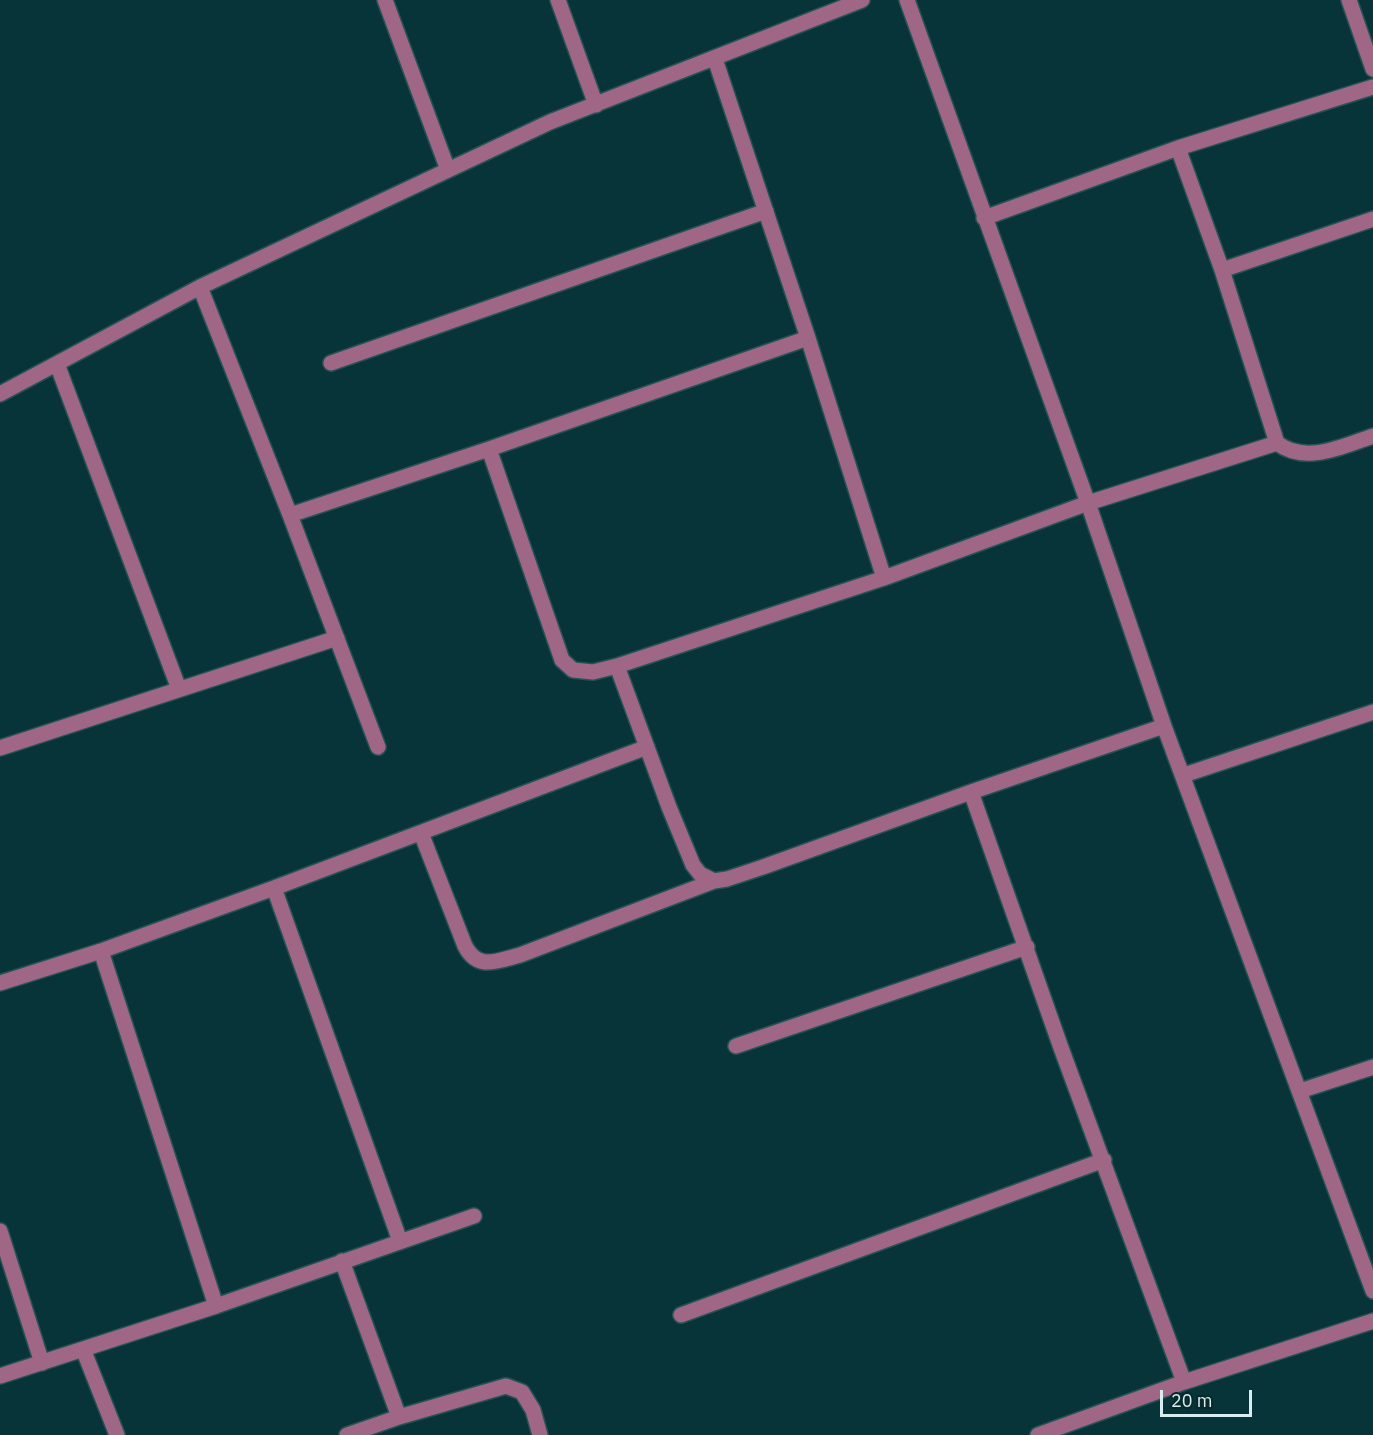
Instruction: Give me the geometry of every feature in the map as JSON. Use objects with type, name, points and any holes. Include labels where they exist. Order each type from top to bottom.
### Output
[{"type":"street","points":[[385,0],[448,170]]},
{"type":"street","points":[[558,0],[596,105]]},
{"type":"street","points":[[0,394],[200,287],[550,123],[862,0]]},
{"type":"street","points":[[907,0],[1088,503],[1164,726],[1373,1291]]},
{"type":"street","points":[[1349,0],[1373,69]]},
{"type":"street","points":[[715,59],[808,338],[884,578]]},
{"type":"street","points":[[984,218],[1178,148],[1373,87]]},
{"type":"street","points":[[1178,148],[1222,270],[1277,443],[1287,450],[1305,454],[1333,450],[1373,436]]},
{"type":"street","points":[[331,363],[766,211]]},
{"type":"street","points":[[1222,270],[1373,219]]},
{"type":"street","points":[[200,287],[378,747]]},
{"type":"street","points":[[290,515],[489,449],[808,338]]},
{"type":"street","points":[[57,364],[179,690]]},
{"type":"street","points":[[489,449],[562,660],[573,670],[593,672],[884,578],[1088,503],[1277,443]]},
{"type":"street","points":[[0,748],[337,638]]},
{"type":"street","points":[[617,666],[693,865],[700,874],[714,881]]},
{"type":"street","points":[[1184,775],[1372,714]]},
{"type":"street","points":[[421,833],[470,956],[479,962],[495,962],[520,955],[714,881],[763,867],[1164,726]]},
{"type":"street","points":[[0,983],[101,951],[274,888],[647,747]]},
{"type":"street","points":[[971,792],[1060,1045],[1184,1382]]},
{"type":"street","points":[[274,888],[400,1241]]},
{"type":"street","points":[[736,1046],[1027,947]]},
{"type":"street","points":[[101,951],[216,1306]]},
{"type":"street","points":[[1300,1091],[1373,1066]]},
{"type":"street","points":[[681,1315],[1104,1160]]},
{"type":"street","points":[[0,1376],[216,1306],[474,1215]]},
{"type":"street","points":[[0,1232],[42,1363]]},
{"type":"street","points":[[342,1261],[399,1417]]},
{"type":"street","points":[[1038,1435],[1184,1382],[1373,1321]]},
{"type":"street","points":[[83,1349],[117,1435]]},
{"type":"street","points":[[346,1435],[507,1386],[522,1392],[533,1410],[540,1435]]}]
